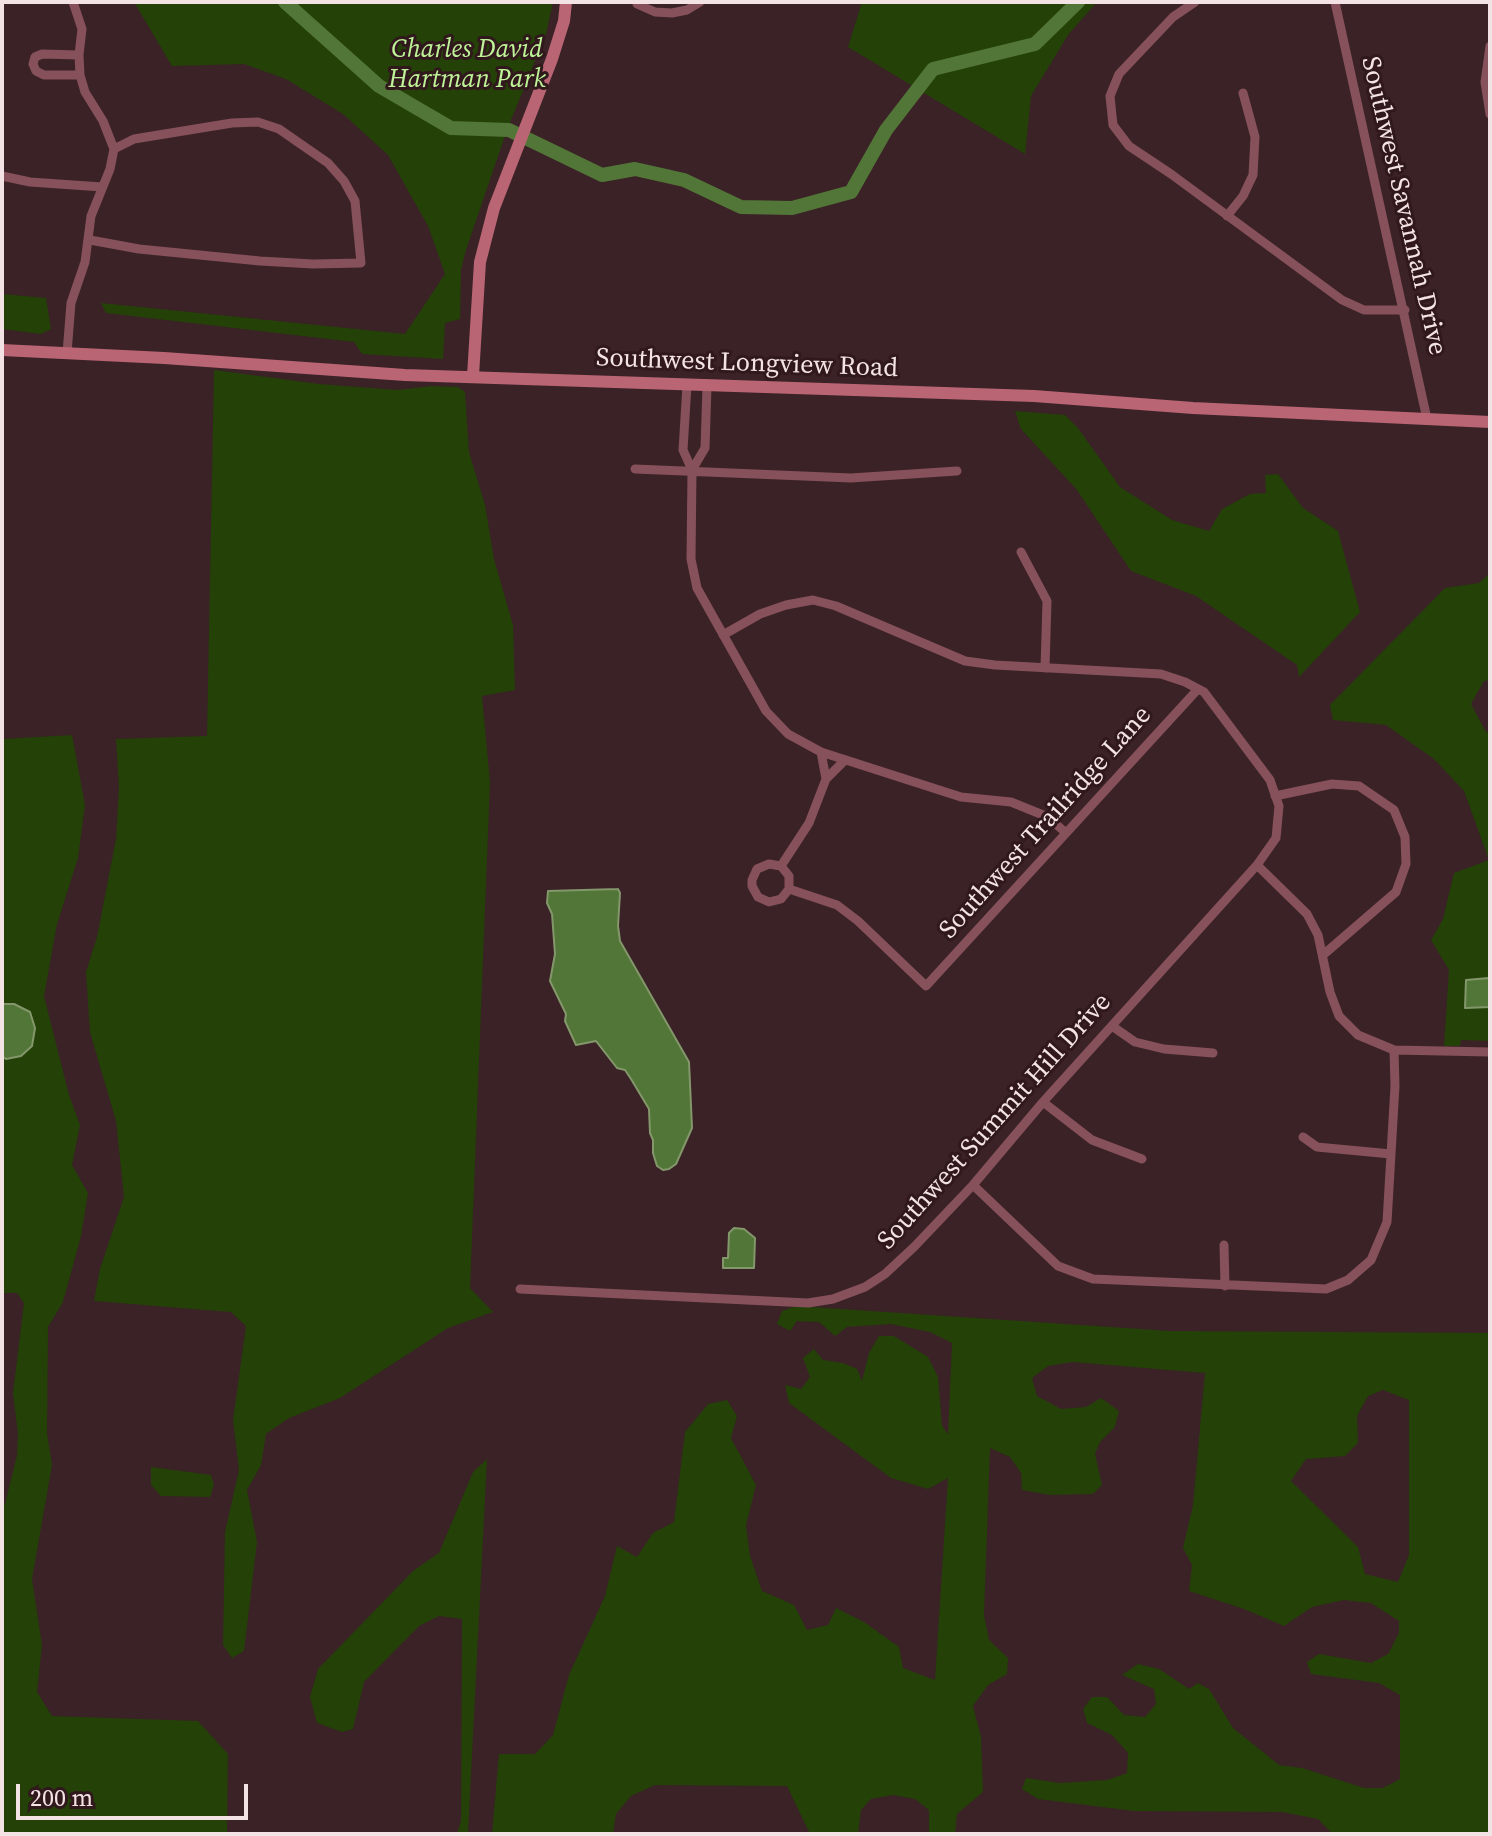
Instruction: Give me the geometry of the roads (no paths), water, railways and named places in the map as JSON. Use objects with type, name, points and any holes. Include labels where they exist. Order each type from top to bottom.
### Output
[{"type":"street","points":[[67,353],[71,303],[85,262],[91,216],[110,169],[114,149],[103,121],[85,92],[80,75],[82,29],[73,2]]},
{"type":"street","points":[[473,376],[480,262],[494,208],[552,59],[564,21],[566,2]]},
{"type":"street","points":[[637,4],[655,12],[679,13],[700,2]]},
{"type":"street","points":[[1195,2],[1173,17],[1119,74],[1110,96],[1113,125],[1129,146],[1342,300],[1364,310],[1405,310]]},
{"type":"street","name":"Southwest Savannah Drive","points":[[1335,2],[1427,419]]},
{"type":"street","points":[[1490,46],[1485,82],[1490,114]]},
{"type":"street","points":[[79,55],[42,54],[35,57],[33,64],[36,71],[44,75],[80,75]]},
{"type":"street","points":[[1227,216],[1243,196],[1253,175],[1255,137],[1243,93]]},
{"type":"street","points":[[90,240],[139,249],[260,261],[361,263],[355,201],[344,181],[328,163],[279,129],[258,122],[232,123],[134,139],[114,149]]},
{"type":"street","points":[[2,176],[30,182],[102,187]]},
{"type":"street","name":"Southwest Longview Road","points":[[2,350],[405,375],[1034,396],[1193,408],[1490,422]]},
{"type":"street","points":[[687,385],[683,450],[692,470],[691,559],[697,588],[766,711],[788,734],[821,752],[961,797],[1011,802],[1048,817],[1066,833]]},
{"type":"street","points":[[692,470],[705,448],[707,386]]},
{"type":"street","points":[[635,469],[851,478],[957,471]]},
{"type":"street","points":[[1021,552],[1047,601],[1045,668]]},
{"type":"street","points":[[723,635],[760,614],[813,600],[836,606],[965,661],[1161,674],[1204,692],[1270,780],[1275,796],[1332,784],[1359,786],[1394,810],[1405,837],[1406,864],[1396,892],[1323,955]]},
{"type":"street","name":"Southwest Trailridge Lane","points":[[789,889],[837,905],[926,986],[1198,689]]},
{"type":"street","points":[[821,752],[826,779]]},
{"type":"street","points":[[781,866],[809,823],[826,779],[845,760]]},
{"type":"street","name":"Southwest Summit Hill Drive","points":[[520,1289],[808,1303],[833,1299],[865,1287],[885,1274],[973,1185],[1043,1102],[1257,865],[1276,838],[1279,806],[1275,796]]},
{"type":"street","points":[[769,864],[781,866],[789,876],[789,889],[775,901],[758,897],[752,886],[757,869],[769,864]]},
{"type":"street","points":[[1257,865],[1307,914],[1318,935],[1330,992],[1339,1016],[1358,1035],[1394,1050],[1490,1052]]},
{"type":"street","points":[[1112,1026],[1135,1042],[1164,1049],[1213,1053]]},
{"type":"street","points":[[973,1185],[1058,1266],[1093,1279],[1326,1289],[1348,1280],[1371,1260],[1387,1222],[1395,1086],[1394,1050]]},
{"type":"street","points":[[1043,1102],[1092,1140],[1142,1159]]},
{"type":"street","points":[[1303,1137],[1317,1147],[1391,1154]]},
{"type":"street","points":[[1224,1245],[1225,1286]]},
{"type":"waterway","points":[[285,2],[379,86],[451,128],[509,130],[602,175],[635,169],[684,180],[741,207],[792,208],[851,192],[886,130],[933,69],[1035,44],[1078,2]]},
{"type":"park label","name":"Charles David Hartman Park","points":[[467,65]]}]
